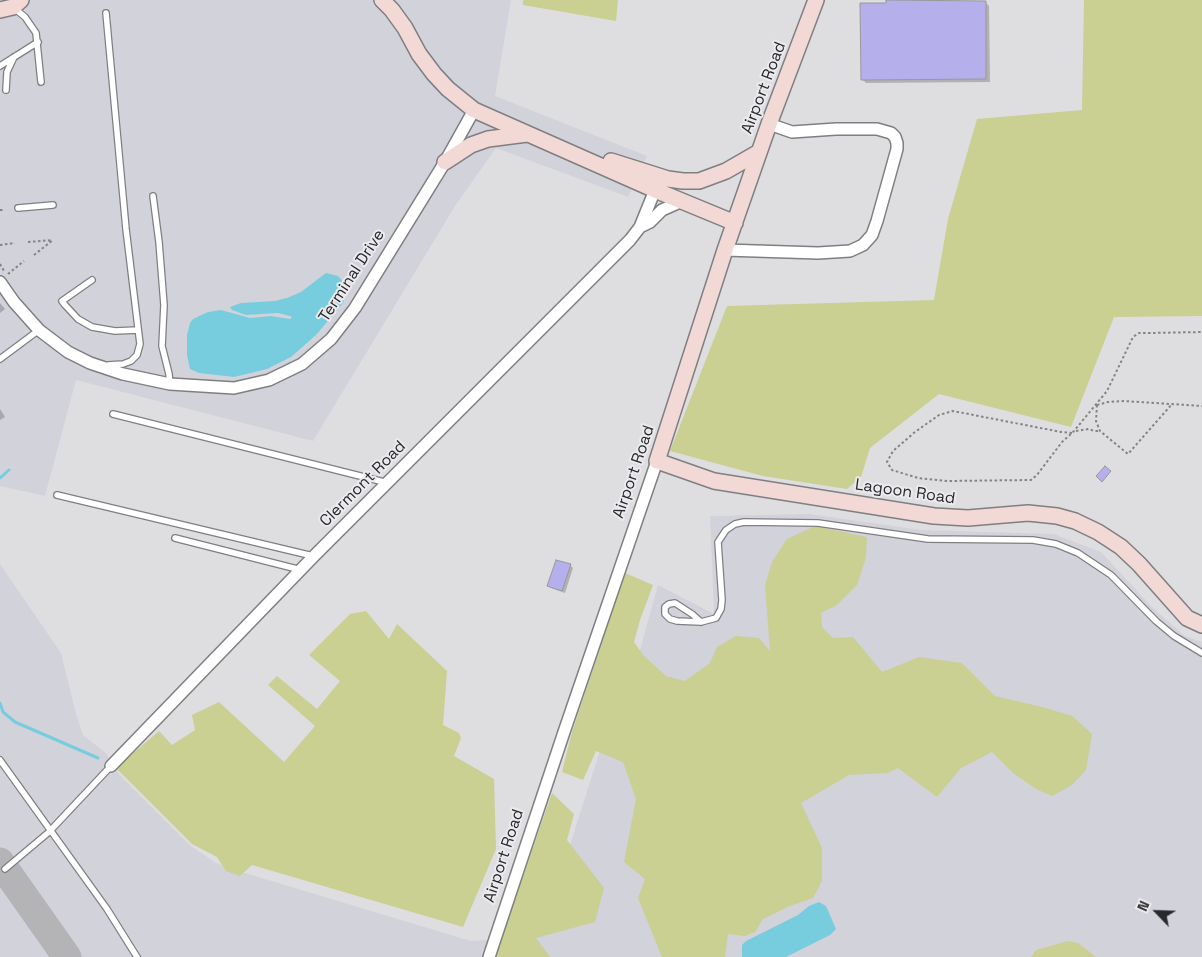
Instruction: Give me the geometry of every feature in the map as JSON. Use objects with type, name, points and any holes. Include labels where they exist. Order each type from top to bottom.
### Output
[{"type":"street","points":[[382,0],[405,28],[419,54],[434,74],[448,89],[474,110],[654,190],[735,223]]},
{"type":"street","name":"Airport Road","points":[[489,957],[657,461],[725,250],[769,124],[816,0]]},
{"type":"street","name":"Terminal Drive","points":[[0,282],[14,302],[39,330],[68,352],[90,363],[123,374],[170,384],[234,388],[269,380],[302,364],[331,339],[355,308],[445,162],[474,110]]},
{"type":"street","points":[[725,250],[818,253],[850,251],[863,245],[872,235],[897,149],[895,137],[891,133],[878,129],[792,132],[769,124]]},
{"type":"street","points":[[445,162],[471,145],[488,140],[527,134]]},
{"type":"street","points":[[578,156],[598,156],[659,177],[683,181],[699,181],[713,177],[742,163],[759,152]]},
{"type":"street","name":"Clermont Road","points":[[111,766],[314,556],[630,240],[640,227],[654,190]]},
{"type":"street","name":"Clermont Road","points":[[640,227],[650,222],[662,210],[682,201]]},
{"type":"street","name":"Lagoon Road","points":[[657,461],[714,481],[934,516],[968,518],[1028,513],[1075,521],[1098,532],[1121,548],[1139,564],[1187,618],[1202,625]]},
{"type":"lane","points":[[11,6],[31,24],[36,33],[42,82]]},
{"type":"lane","points":[[101,366],[123,364],[134,358],[139,351],[140,344],[106,13]]},
{"type":"lane","points":[[0,66],[38,42]]},
{"type":"lane","points":[[6,90],[7,72],[14,57]]},
{"type":"lane","points":[[153,196],[164,305],[162,346],[170,384]]},
{"type":"lane","points":[[18,208],[53,205]]},
{"type":"lane","points":[[92,280],[62,301],[65,306],[78,319],[99,329],[115,332],[138,330]]},
{"type":"lane","points":[[0,359],[39,330]]},
{"type":"lane","points":[[113,414],[388,483]]},
{"type":"lane","points":[[57,495],[314,556]]},
{"type":"lane","points":[[701,622],[675,603],[665,607],[665,614],[670,619],[701,622],[716,618],[721,609],[722,600],[718,542],[726,530],[735,524],[744,522],[818,523],[928,539],[1033,540],[1056,544],[1078,553],[1110,575],[1174,636],[1202,653]]},
{"type":"lane","points":[[175,538],[302,570]]},
{"type":"lane","points":[[0,760],[107,909],[137,957]]},
{"type":"lane","points":[[5,869],[51,830],[111,766]]},
{"type":"path","points":[[28,242],[53,240],[34,254]]},
{"type":"path","points":[[0,245],[14,243]]},
{"type":"path","points":[[0,264],[6,275],[24,261]]},
{"type":"path","points":[[1100,431],[1089,429],[1073,432],[1061,432],[953,411],[939,415],[915,432],[893,451],[887,462],[888,467],[892,470],[918,478],[947,481],[1031,480],[1062,442],[1073,432],[1097,405],[1114,379],[1129,344],[1134,337],[1140,333],[1202,332]]},
{"type":"path","points":[[1097,405],[1124,400],[1202,406]]},
{"type":"path","points":[[1097,405],[1096,420],[1100,431],[1128,454],[1172,404]]},
{"type":"shaded area","points":[[0,0],[511,0],[495,96],[647,156],[628,197],[496,148],[455,206],[313,441],[76,380],[45,496],[0,486]]},
{"type":"shaded area","points":[[809,514],[921,530],[1054,534],[1101,552],[1152,607],[1185,636],[1202,642],[1202,957],[0,957],[0,564],[61,653],[83,735],[107,754],[111,766],[191,846],[216,863],[245,873],[471,941],[541,936],[612,713],[634,671],[658,585],[714,614],[710,516]]},
{"type":"green space","points":[[523,0],[618,0],[616,21],[523,5]]},
{"type":"green space","points":[[1084,0],[1202,0],[1202,316],[1114,317],[1071,427],[939,394],[870,448],[861,477],[847,489],[763,476],[670,451],[727,306],[934,300],[948,219],[977,119],[1082,110]]},
{"type":"green space","points":[[815,526],[867,537],[866,557],[857,585],[837,605],[821,613],[822,627],[833,638],[853,637],[882,672],[919,657],[962,663],[995,696],[1072,716],[1092,734],[1086,770],[1072,785],[1052,796],[1036,789],[1013,773],[992,752],[961,768],[937,797],[898,768],[888,773],[849,775],[801,803],[822,848],[822,881],[813,898],[790,906],[763,919],[755,932],[745,936],[728,934],[725,957],[662,957],[638,898],[645,879],[624,862],[636,799],[623,762],[596,751],[583,780],[562,772],[572,732],[625,573],[653,585],[634,642],[644,656],[666,676],[685,681],[710,663],[717,647],[736,636],[759,638],[770,651],[765,585],[772,562],[787,539]]},
{"type":"green space","points":[[366,611],[389,639],[397,624],[447,671],[443,725],[459,733],[461,738],[454,756],[494,779],[496,849],[463,927],[252,865],[240,876],[226,871],[217,857],[192,844],[116,768],[159,731],[172,745],[195,730],[192,715],[219,702],[284,762],[315,726],[268,685],[277,676],[317,709],[340,681],[309,655],[350,614]]},
{"type":"green space","points":[[552,793],[574,814],[567,840],[604,888],[595,922],[536,938],[550,957],[495,957]]},
{"type":"green space","points":[[1068,941],[1078,943],[1096,957],[1031,957],[1036,950]]},
{"type":"water","points":[[326,273],[338,276],[343,282],[345,296],[343,303],[316,335],[291,357],[267,369],[234,377],[199,373],[190,369],[187,355],[187,335],[193,319],[208,312],[221,310],[250,318],[271,316],[290,319],[292,317],[278,313],[246,315],[232,310],[230,307],[241,303],[275,301],[287,298],[301,292]]},
{"type":"water","points":[[819,902],[826,906],[836,929],[830,935],[786,957],[742,957],[742,945],[746,941],[798,915],[809,906]]},
{"type":"building","points":[[886,0],[986,1],[986,79],[861,80],[860,3],[886,3]]},
{"type":"building","points":[[1105,466],[1111,471],[1102,482],[1096,476]]},
{"type":"building","points":[[556,560],[571,564],[562,591],[547,586]]},
{"type":"waterway","points":[[0,478],[9,470]]},
{"type":"waterway","points":[[0,703],[3,712],[15,722],[98,758]]},
{"type":"taxiway","points":[[0,862],[67,957]]}]
